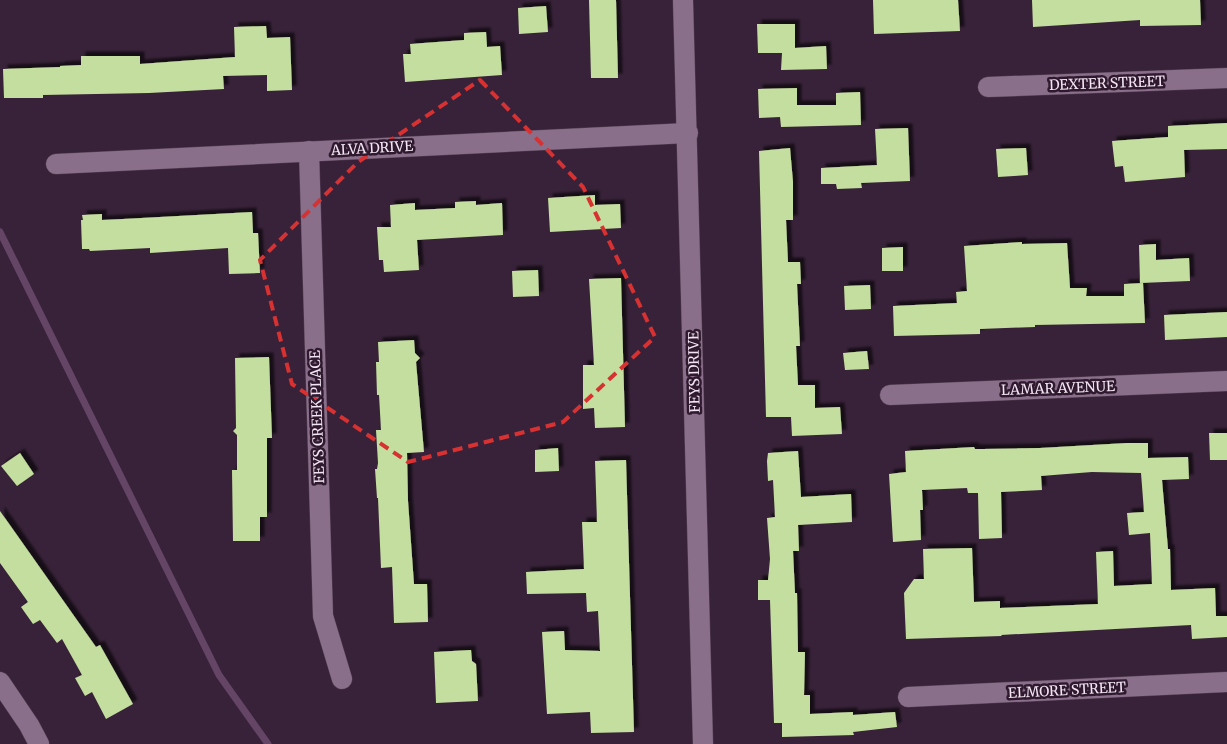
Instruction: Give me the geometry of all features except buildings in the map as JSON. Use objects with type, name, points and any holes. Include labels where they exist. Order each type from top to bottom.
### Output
[{"type":"street","name":"FEYS DRIVE","points":[[683,0],[703,744]]},
{"type":"street","name":"DEXTER STREET","points":[[988,87],[1227,78]]},
{"type":"street","name":"ALVA DRIVE","points":[[56,164],[688,133]]},
{"type":"street","name":"FEYS CREEK PLACE","points":[[309,151],[323,616],[342,679]]},
{"type":"street","name":"LAMAR AVENUE","points":[[890,395],[1227,381]]},
{"type":"street","points":[[0,682],[39,744]]},
{"type":"street","name":"ELMORE STREET","points":[[908,697],[1227,682]]},
{"type":"highlighted area","points":[[480,80],[583,187],[655,337],[563,422],[408,462],[292,384],[260,260],[358,162]]},
{"type":"waterway","points":[[0,232],[219,675],[268,744]]}]
